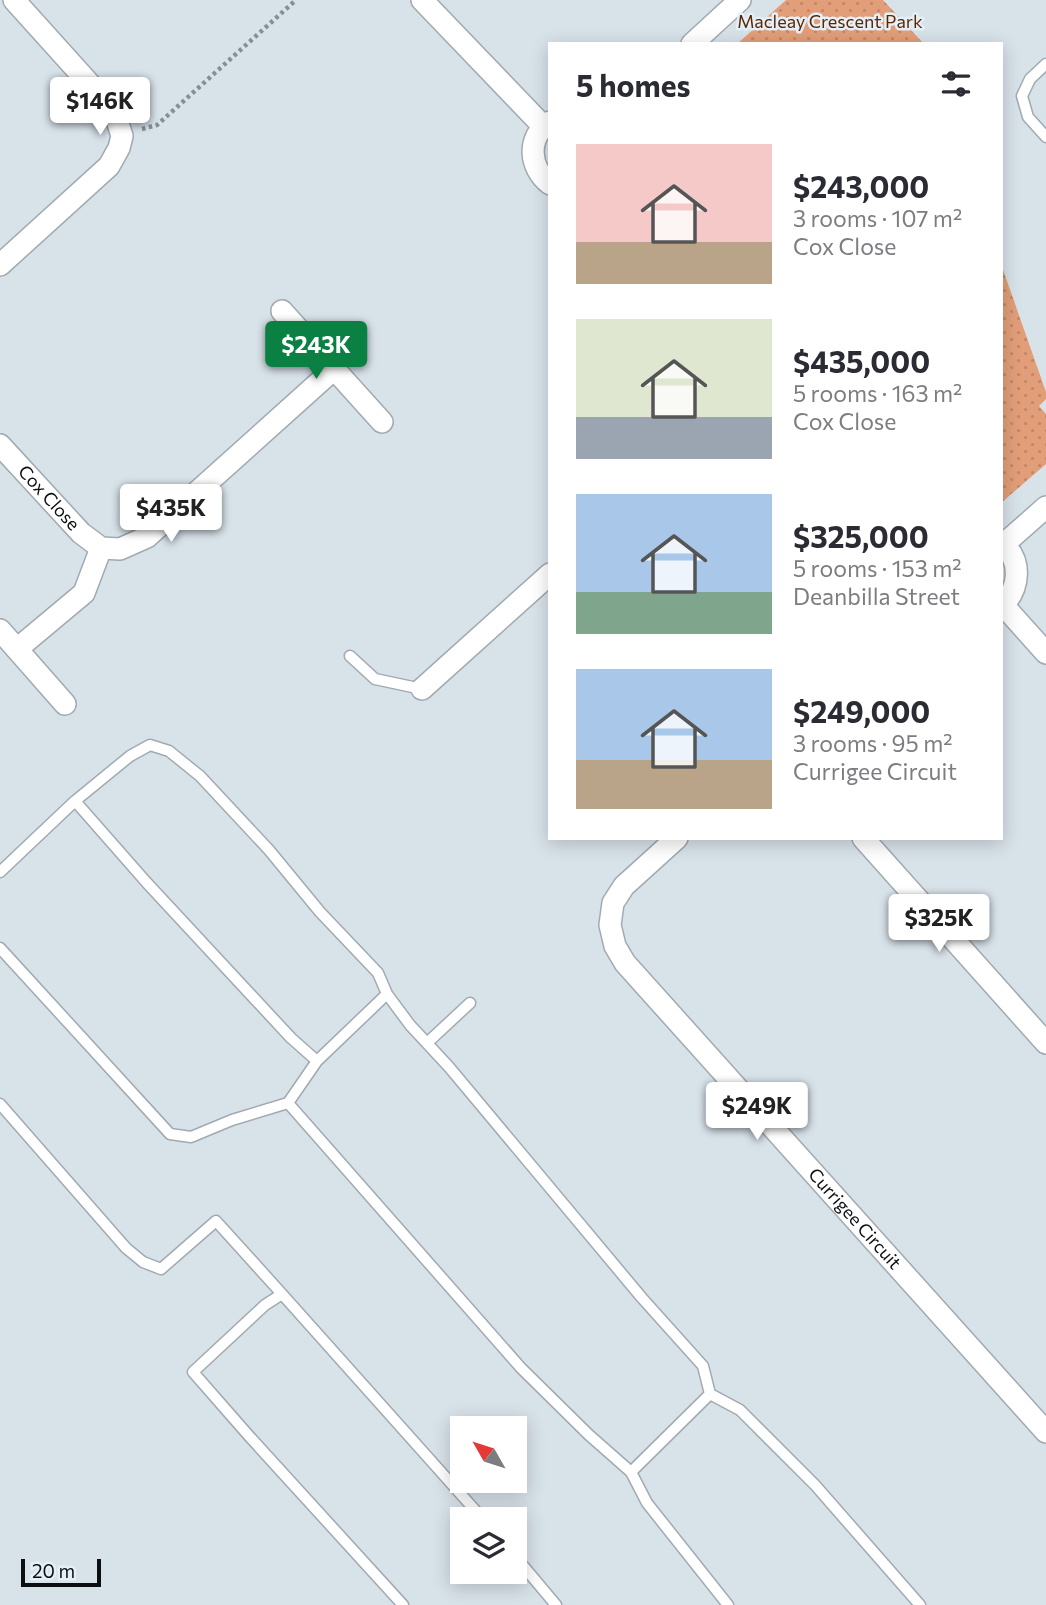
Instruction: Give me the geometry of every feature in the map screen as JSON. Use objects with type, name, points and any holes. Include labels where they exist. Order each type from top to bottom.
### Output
[{"type":"street","points":[[0,265],[109,166],[122,136],[114,111],[14,0]]},
{"type":"street","points":[[422,0],[546,124],[535,138],[532,152],[534,166],[548,182]]},
{"type":"street","points":[[694,42],[740,0]]},
{"type":"street","points":[[282,311],[382,422]]},
{"type":"street","points":[[17,649],[84,593],[101,548],[120,549],[147,537],[334,369]]},
{"type":"street","name":"Cox Close","points":[[0,445],[81,533],[101,548]]},
{"type":"street","points":[[1003,605],[1015,589],[1017,575],[1013,555],[1003,543],[1046,507]]},
{"type":"street","points":[[422,688],[548,577]]},
{"type":"street","points":[[1003,607],[1046,653]]},
{"type":"street","points":[[0,630],[65,704]]},
{"type":"street","name":"Currigee Circuit","points":[[675,840],[624,886],[613,903],[610,925],[615,946],[625,963],[1046,1432]]},
{"type":"street","points":[[865,840],[1046,1043]]},
{"type":"lane","points":[[1046,64],[1030,79],[1022,96],[1028,117],[1046,137]]},
{"type":"lane","points":[[350,656],[375,679],[422,688]]},
{"type":"lane","points":[[0,872],[75,801],[130,756],[150,745],[169,751],[200,776],[269,850],[320,912],[378,973],[387,994],[410,1025],[703,1366],[710,1394],[740,1410],[806,1476],[920,1605]]},
{"type":"lane","points":[[75,801],[290,1038],[317,1061]]},
{"type":"lane","points":[[0,948],[170,1134],[191,1137],[232,1120],[288,1103],[317,1061],[387,994]]},
{"type":"lane","points":[[427,1042],[470,1003]]},
{"type":"lane","points":[[288,1103],[521,1368],[631,1472],[647,1503],[728,1605]]},
{"type":"lane","points":[[0,1104],[127,1248],[143,1262],[161,1269],[216,1221],[471,1507]]},
{"type":"lane","points":[[282,1294],[265,1305],[194,1372],[248,1436],[404,1605]]},
{"type":"lane","points":[[631,1472],[710,1394]]},
{"type":"lane","points":[[527,1570],[556,1605]]},
{"type":"path","points":[[122,136],[158,125],[296,0]]},
{"type":"green space","name":"Macleay Crescent Park","points":[[786,0],[883,0],[922,42],[739,42]]},
{"type":"green space","points":[[1003,270],[1046,392],[1046,399],[1039,406],[1046,414],[1046,464],[1003,501]]}]
